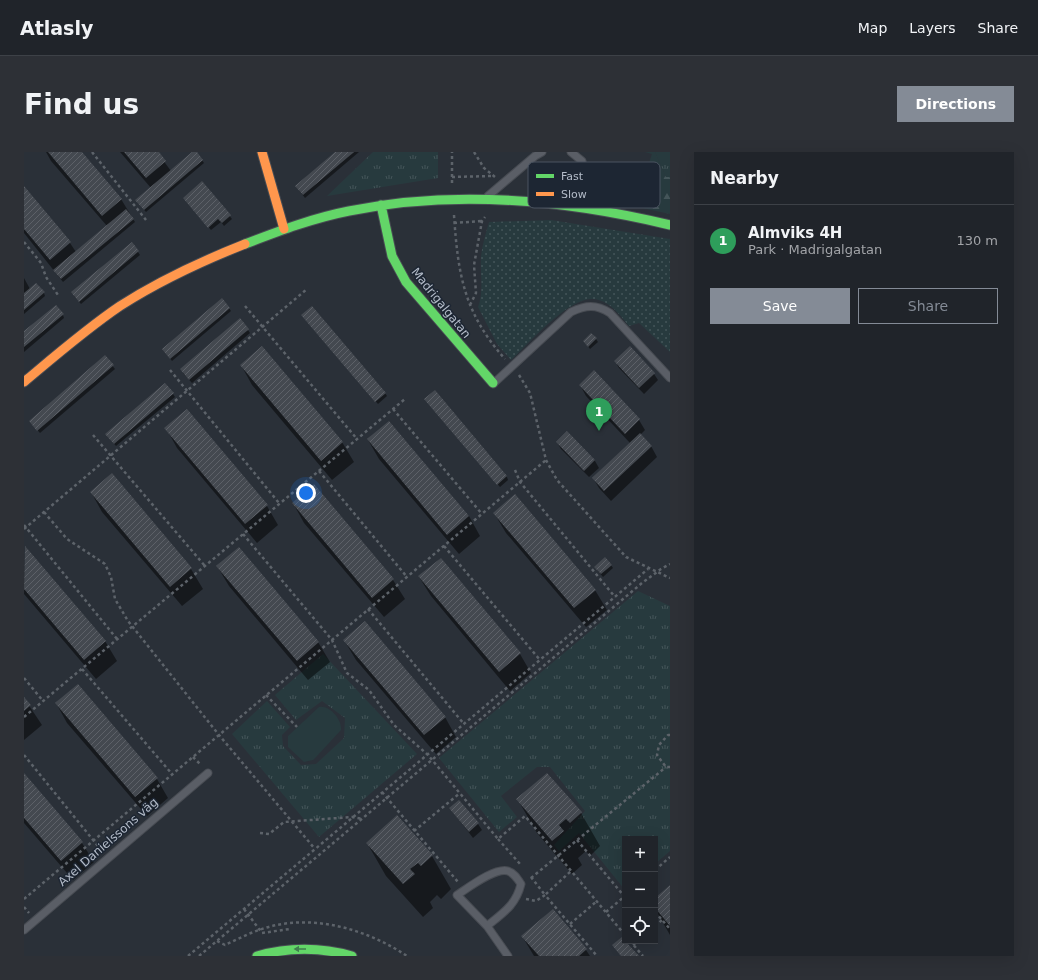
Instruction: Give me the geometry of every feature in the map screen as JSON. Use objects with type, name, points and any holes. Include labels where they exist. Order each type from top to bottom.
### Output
[{"type":"street","points":[[262,152],[284,229]]},
{"type":"street","points":[[24,382],[119,306],[209,258],[284,229],[381,205],[439,200],[484,199],[528,201]]},
{"type":"street","name":"Madrigalgatan","points":[[381,205],[392,256],[406,282],[494,383]]},
{"type":"street","points":[[594,208],[625,213],[670,225]]},
{"type":"street","points":[[257,956],[290,949],[306,949],[328,950],[352,956]]},
{"type":"lane","points":[[484,199],[535,156],[542,152]]},
{"type":"lane","points":[[571,152],[582,162]]},
{"type":"lane","points":[[494,383],[571,312],[582,307],[592,306],[601,308],[610,313],[670,378]]},
{"type":"lane","name":"Axel Danielssons väg","points":[[24,930],[208,773]]},
{"type":"lane","points":[[487,926],[506,912],[518,896],[521,884],[515,875],[506,871],[496,871],[457,895],[487,926],[508,956]]},
{"type":"path","points":[[92,152],[146,220]]},
{"type":"path","points":[[452,152],[452,185]]},
{"type":"path","points":[[452,177],[492,176]]},
{"type":"path","points":[[454,215],[458,259],[470,306],[484,334],[522,378],[530,393],[546,460],[557,480],[613,545],[626,557],[648,569],[670,578]]},
{"type":"path","points":[[470,306],[476,293],[474,266],[482,221],[485,217]]},
{"type":"path","points":[[454,223],[482,221]]},
{"type":"path","points":[[24,242],[41,263],[46,277],[58,295]]},
{"type":"path","points":[[117,639],[25,527],[307,289]]},
{"type":"path","points":[[245,306],[356,439]]},
{"type":"path","points":[[170,370],[279,503]]},
{"type":"path","points":[[24,717],[405,399]]},
{"type":"path","points":[[393,409],[482,514]]},
{"type":"path","points":[[93,435],[205,566]]},
{"type":"path","points":[[24,899],[546,460]]},
{"type":"path","points":[[515,470],[520,482],[615,597]]},
{"type":"path","points":[[318,471],[407,577]]},
{"type":"path","points":[[44,512],[67,539],[105,564],[111,577],[114,599],[132,626],[219,735],[315,849]]},
{"type":"path","points":[[243,534],[332,640],[347,673],[369,690],[394,725],[428,755],[522,867]]},
{"type":"path","points":[[444,546],[540,660]]},
{"type":"path","points":[[199,956],[249,916],[656,572],[670,564]]},
{"type":"path","points":[[188,956],[648,569]]},
{"type":"path","points":[[368,609],[464,724]]},
{"type":"path","points":[[82,669],[172,774]]},
{"type":"path","points":[[24,678],[43,701]]},
{"type":"path","points":[[266,695],[297,727]]},
{"type":"path","points":[[531,878],[668,767],[657,755],[659,745],[668,735],[670,735]]},
{"type":"path","points":[[24,755],[107,858]]},
{"type":"path","points":[[382,792],[464,890]]},
{"type":"path","points":[[414,831],[460,793]]},
{"type":"path","points":[[498,839],[525,816],[622,931]]},
{"type":"path","points":[[260,833],[269,834],[284,822],[352,818],[364,819]]},
{"type":"path","points":[[577,840],[622,892]]},
{"type":"path","points":[[658,867],[670,857]]},
{"type":"path","points":[[518,896],[536,901],[545,895],[571,871]]},
{"type":"path","points":[[526,872],[597,956]]},
{"type":"path","points":[[606,912],[622,899]]},
{"type":"path","points":[[570,924],[597,901]]},
{"type":"path","points":[[244,909],[262,933],[290,929]]},
{"type":"path","points":[[658,915],[670,930]]},
{"type":"path","points":[[658,923],[662,920]]},
{"type":"path","points":[[633,945],[643,956]]},
{"type":"green space","points":[[373,152],[438,152],[438,178],[327,196]]},
{"type":"green space","points":[[645,152],[655,152],[659,162],[649,162],[652,154]]},
{"type":"green space","points":[[655,152],[670,152],[670,177],[666,177]]},
{"type":"green space","points":[[660,163],[666,177],[670,177],[670,214],[642,208],[660,208]]},
{"type":"green space","points":[[551,220],[670,239],[670,352],[639,323],[629,326],[609,305],[593,299],[583,300],[561,313],[511,360],[497,344],[478,307],[481,295],[481,263],[484,239],[489,222]]},
{"type":"green space","points":[[638,591],[670,606],[670,851],[658,861],[658,836],[622,836],[622,886],[579,833],[559,851],[554,845],[585,811],[550,767],[537,767],[501,796],[517,817],[499,832],[439,758]]},
{"type":"green space","points":[[323,654],[417,754],[319,837],[232,734],[267,701],[290,727],[282,735],[283,746],[301,765],[316,764],[344,738],[345,718],[322,701],[296,720],[275,695]]},
{"type":"green space","points":[[319,707],[327,708],[334,714],[340,722],[341,730],[313,760],[304,762],[288,747],[288,736]]},
{"type":"building","points":[[48,152],[82,152],[122,199],[102,216]]},
{"type":"building","points":[[124,152],[159,152],[166,161],[146,178]]},
{"type":"building","points":[[192,152],[197,152],[203,160],[144,210],[135,200]]},
{"type":"building","points":[[335,152],[354,152],[303,195],[295,186]]},
{"type":"building","points":[[202,181],[231,215],[222,223],[218,219],[208,228],[183,198]]},
{"type":"building","points":[[24,186],[71,242],[50,260],[24,229]]},
{"type":"building","points":[[126,209],[134,219],[61,279],[53,270]]},
{"type":"building","points":[[132,242],[139,251],[79,302],[71,292]]},
{"type":"building","points":[[36,283],[45,292],[24,310],[24,293]]},
{"type":"building","points":[[222,298],[230,308],[170,359],[162,349]]},
{"type":"building","points":[[56,305],[64,314],[24,347],[24,331]]},
{"type":"building","points":[[312,306],[386,393],[375,402],[301,315]]},
{"type":"building","points":[[240,318],[249,329],[189,380],[180,369]]},
{"type":"building","points":[[591,333],[597,338],[588,347],[583,341]]},
{"type":"building","points":[[262,346],[343,442],[321,461],[240,365]]},
{"type":"building","points":[[630,346],[655,373],[639,388],[614,361]]},
{"type":"building","points":[[105,355],[114,365],[37,431],[29,421]]},
{"type":"building","points":[[594,370],[640,419],[625,434],[579,385]]},
{"type":"building","points":[[165,383],[174,393],[114,444],[105,434]]},
{"type":"building","points":[[435,390],[507,476],[497,485],[424,399]]},
{"type":"building","points":[[187,409],[268,505],[245,524],[164,428]]},
{"type":"building","points":[[389,421],[469,516],[447,535],[367,439]]},
{"type":"building","points":[[567,431],[595,460],[584,471],[556,442]]},
{"type":"building","points":[[640,433],[652,446],[604,491],[592,478]]},
{"type":"building","points":[[112,473],[192,568],[170,587],[90,492]]},
{"type":"building","points":[[314,484],[394,579],[372,598],[292,503]]},
{"type":"building","points":[[515,494],[596,590],[574,608],[493,513]]},
{"type":"building","points":[[25,546],[106,641],[84,660],[24,589]]},
{"type":"building","points":[[239,547],[319,642],[297,661],[216,566]]},
{"type":"building","points":[[605,557],[612,565],[601,574],[594,567]]},
{"type":"building","points":[[441,558],[521,653],[499,672],[418,576]]},
{"type":"building","points":[[365,621],[446,717],[424,735],[343,640]]},
{"type":"building","points":[[78,684],[158,778],[135,797],[55,703]]},
{"type":"building","points":[[24,697],[31,705],[24,711]]},
{"type":"building","points":[[24,773],[83,842],[61,861],[24,818]]},
{"type":"building","points":[[547,773],[582,812],[570,823],[566,819],[559,825],[564,831],[552,841],[516,799]]},
{"type":"building","points":[[459,800],[479,823],[469,832],[449,808]]},
{"type":"building","points":[[397,815],[433,855],[421,866],[418,863],[410,869],[415,874],[403,884],[366,843]]},
{"type":"building","points":[[670,885],[670,926],[658,912],[658,895]]},
{"type":"building","points":[[553,909],[587,949],[579,956],[539,956],[521,936]]},
{"type":"building","points":[[622,937],[622,944],[628,944],[639,956],[621,956],[612,945]]},
{"type":"traffic: fast","points":[[245,244],[322,217],[389,204],[429,200],[470,199],[528,202]]},
{"type":"traffic: fast","points":[[381,205],[392,256],[406,282],[493,383]]},
{"type":"traffic: fast","points":[[583,208],[631,216],[670,225]]},
{"type":"traffic: fast","points":[[257,956],[281,951],[304,949],[328,951],[352,956]]},
{"type":"traffic: slow","points":[[262,152],[284,229]]},
{"type":"traffic: slow","points":[[24,382],[83,333],[120,306],[181,272],[245,244]]},
{"type":"place","name":"Almviks 4H","points":[[599,431]]}]
